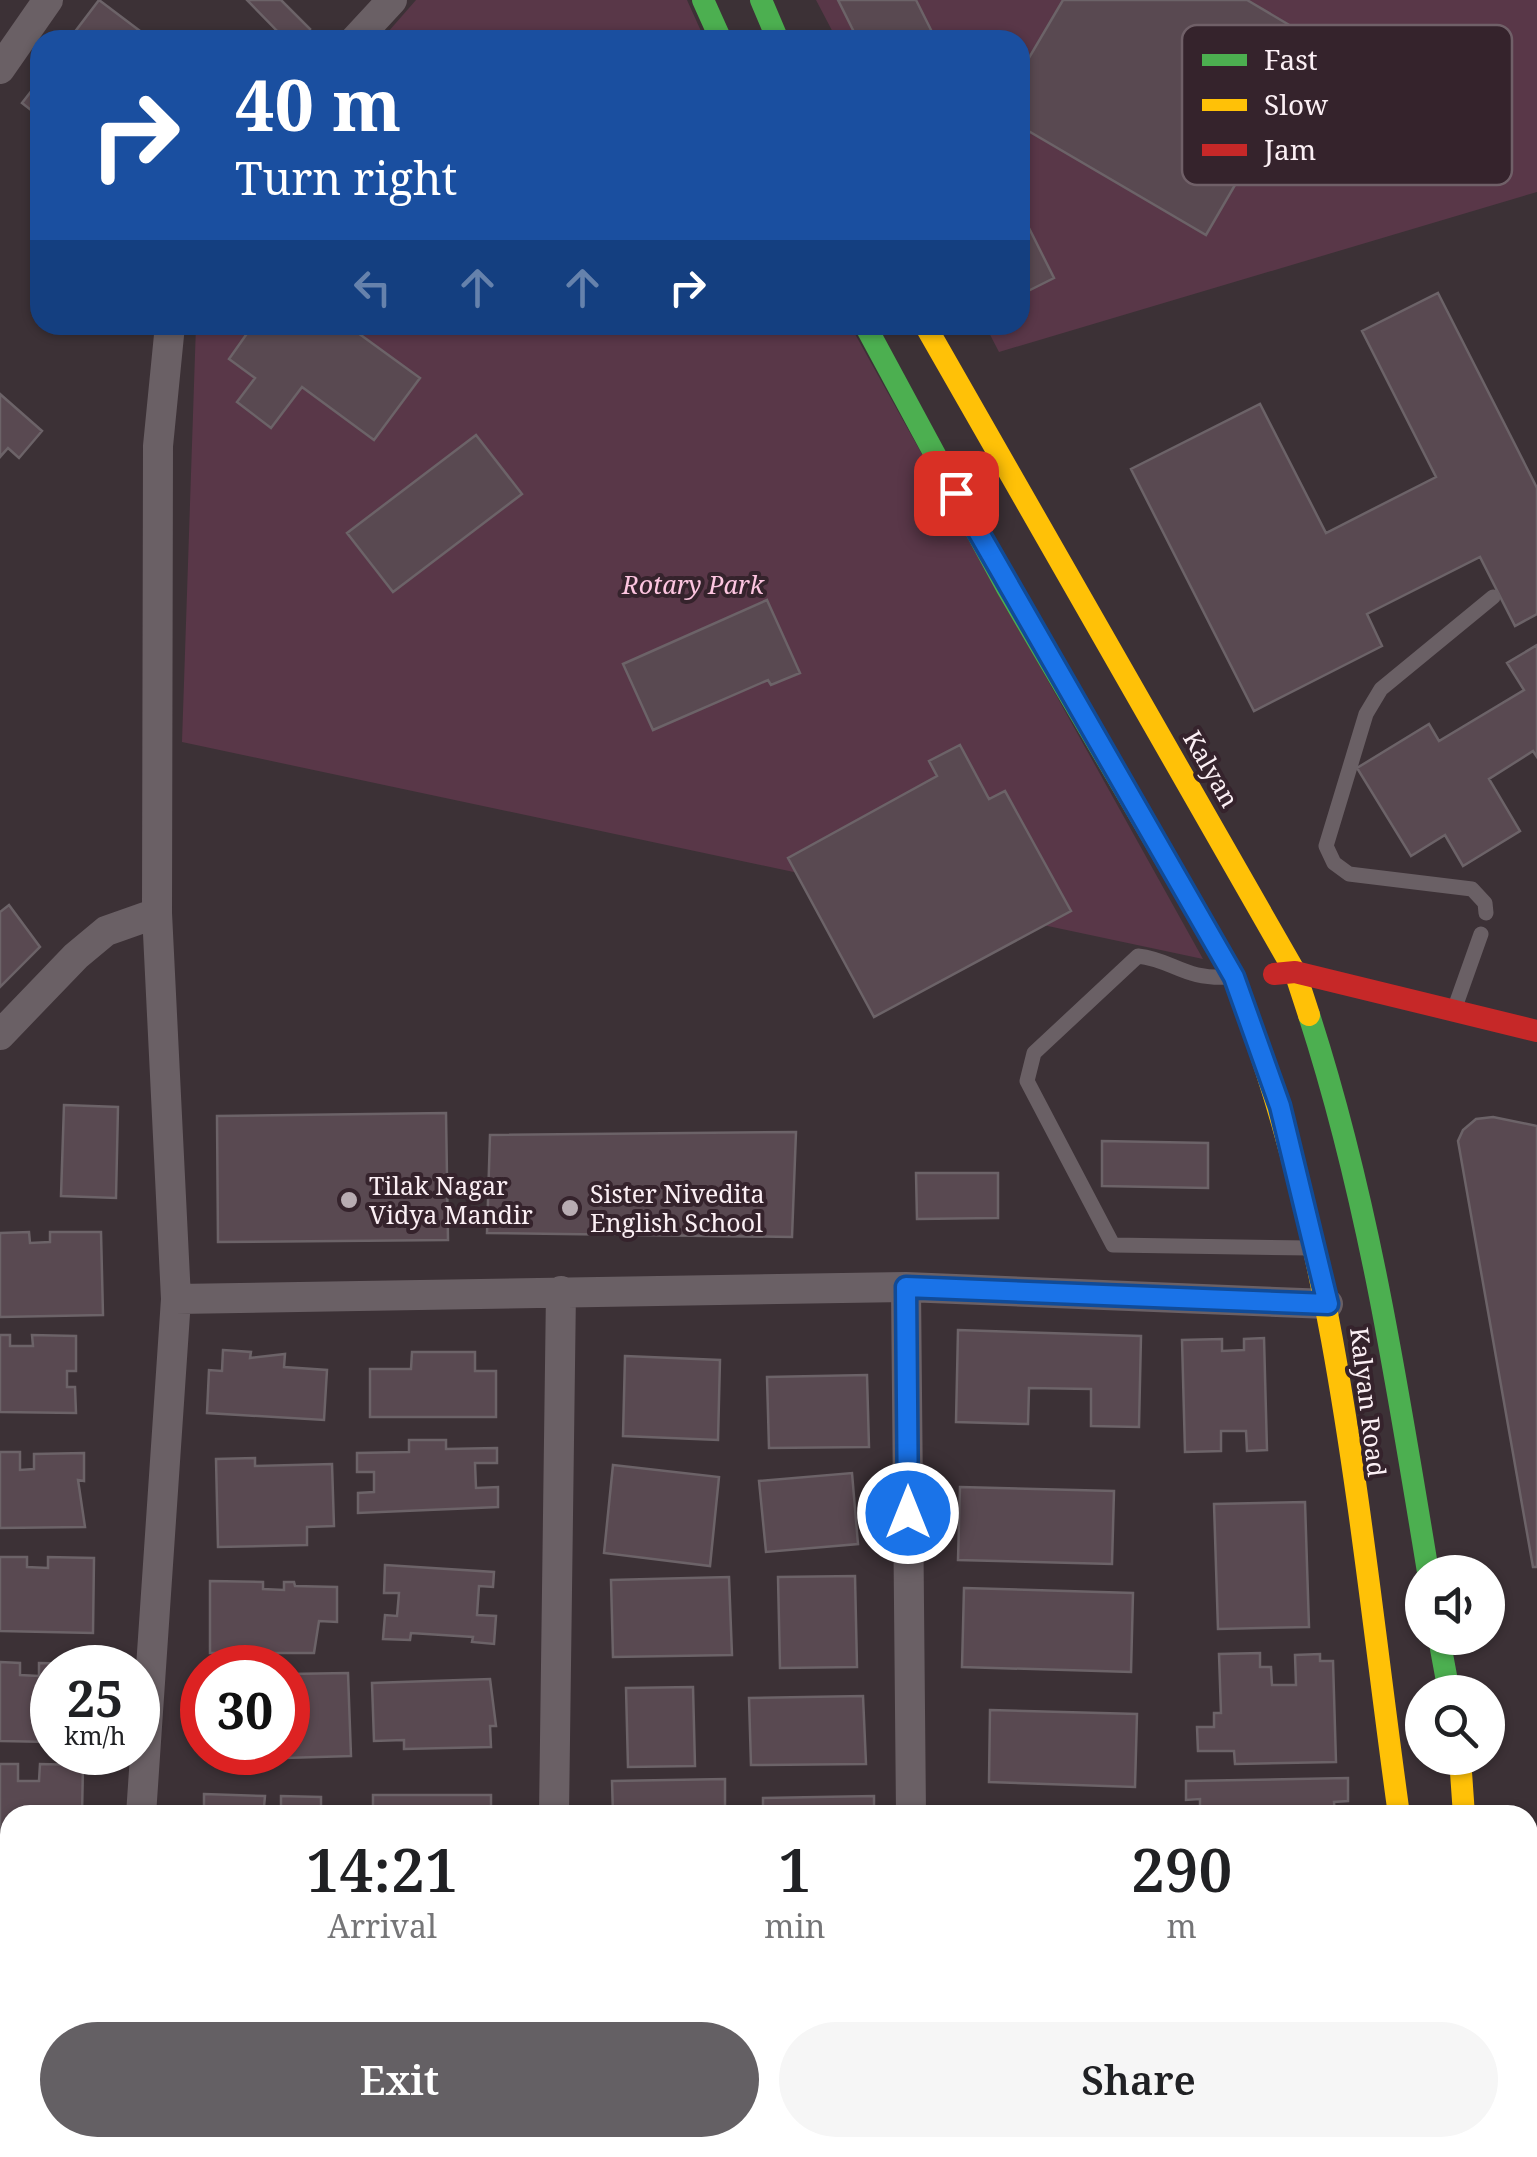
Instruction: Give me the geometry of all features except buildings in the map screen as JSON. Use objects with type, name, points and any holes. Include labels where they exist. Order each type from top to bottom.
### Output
[{"type":"main road","points":[[703,0],[716,30]]},
{"type":"main road","points":[[762,0],[774,30]]},
{"type":"main road","name":"Kalyan Road","points":[[869,335],[1008,588],[1234,977],[1280,1106],[1328,1304],[1398,1805]]},
{"type":"main road","name":"Kalyan","points":[[932,335],[1295,972],[1337,1102],[1378,1270]]},
{"type":"main road","points":[[1234,977],[1295,972],[1537,1030]]},
{"type":"main road","name":"Kalyan Road","points":[[1378,1270],[1425,1555]]},
{"type":"main road","points":[[1461,1775],[1463,1805]]},
{"type":"street","points":[[0,69],[48,0]]},
{"type":"street","points":[[364,30],[392,0]]},
{"type":"street","points":[[142,1805],[176,1298],[158,913],[158,446],[169,335]]},
{"type":"street","points":[[0,1035],[76,956],[106,932],[158,913]]},
{"type":"street","points":[[176,1298],[906,1287],[1328,1304]]},
{"type":"street","points":[[906,1287],[911,1805]]},
{"type":"street","points":[[554,1805],[560,1291]]},
{"type":"lane","points":[[1486,913],[1486,903],[1472,889],[1349,874],[1334,863],[1326,846],[1366,714],[1381,689],[1493,597]]},
{"type":"lane","points":[[1454,1010],[1481,934]]},
{"type":"lane","points":[[1234,977],[1192,977],[1153,958],[1138,956],[1034,1054],[1027,1081],[1113,1245],[1315,1248]]},
{"type":"green space","points":[[416,0],[687,0],[700,30],[390,30]]},
{"type":"green space","points":[[816,0],[1537,0],[1537,192],[999,352],[990,335],[1030,335],[1030,30],[832,30]]},
{"type":"green space","name":"Rotary Park","points":[[196,335],[856,335],[1203,959],[182,742]]},
{"type":"traffic: fast","points":[[703,0],[716,30]]},
{"type":"traffic: fast","points":[[761,0],[774,30]]},
{"type":"traffic: fast","points":[[870,335],[1007,588],[1234,977],[1250,1023]]},
{"type":"traffic: fast","points":[[1309,1015],[1364,1222],[1425,1555]]},
{"type":"traffic: fast","points":[[1442,1655],[1446,1675]]},
{"type":"traffic: slow","points":[[931,335],[1295,972],[1309,1015]]},
{"type":"traffic: slow","points":[[1250,1023],[1281,1119],[1327,1315],[1360,1514],[1398,1805]]},
{"type":"traffic: slow","points":[[1461,1775],[1463,1805]]},
{"type":"traffic: jam","points":[[1274,974],[1295,972],[1537,1031]]},
{"type":"place","name":"Tilak Nagar Vidya Mandir","points":[[349,1200]]},
{"type":"place","name":"Sister Nivedita English School","points":[[570,1208]]},
{"type":"route","points":[[908,1513],[906,1287],[1328,1304],[1280,1106],[1234,977],[956,493]]}]
